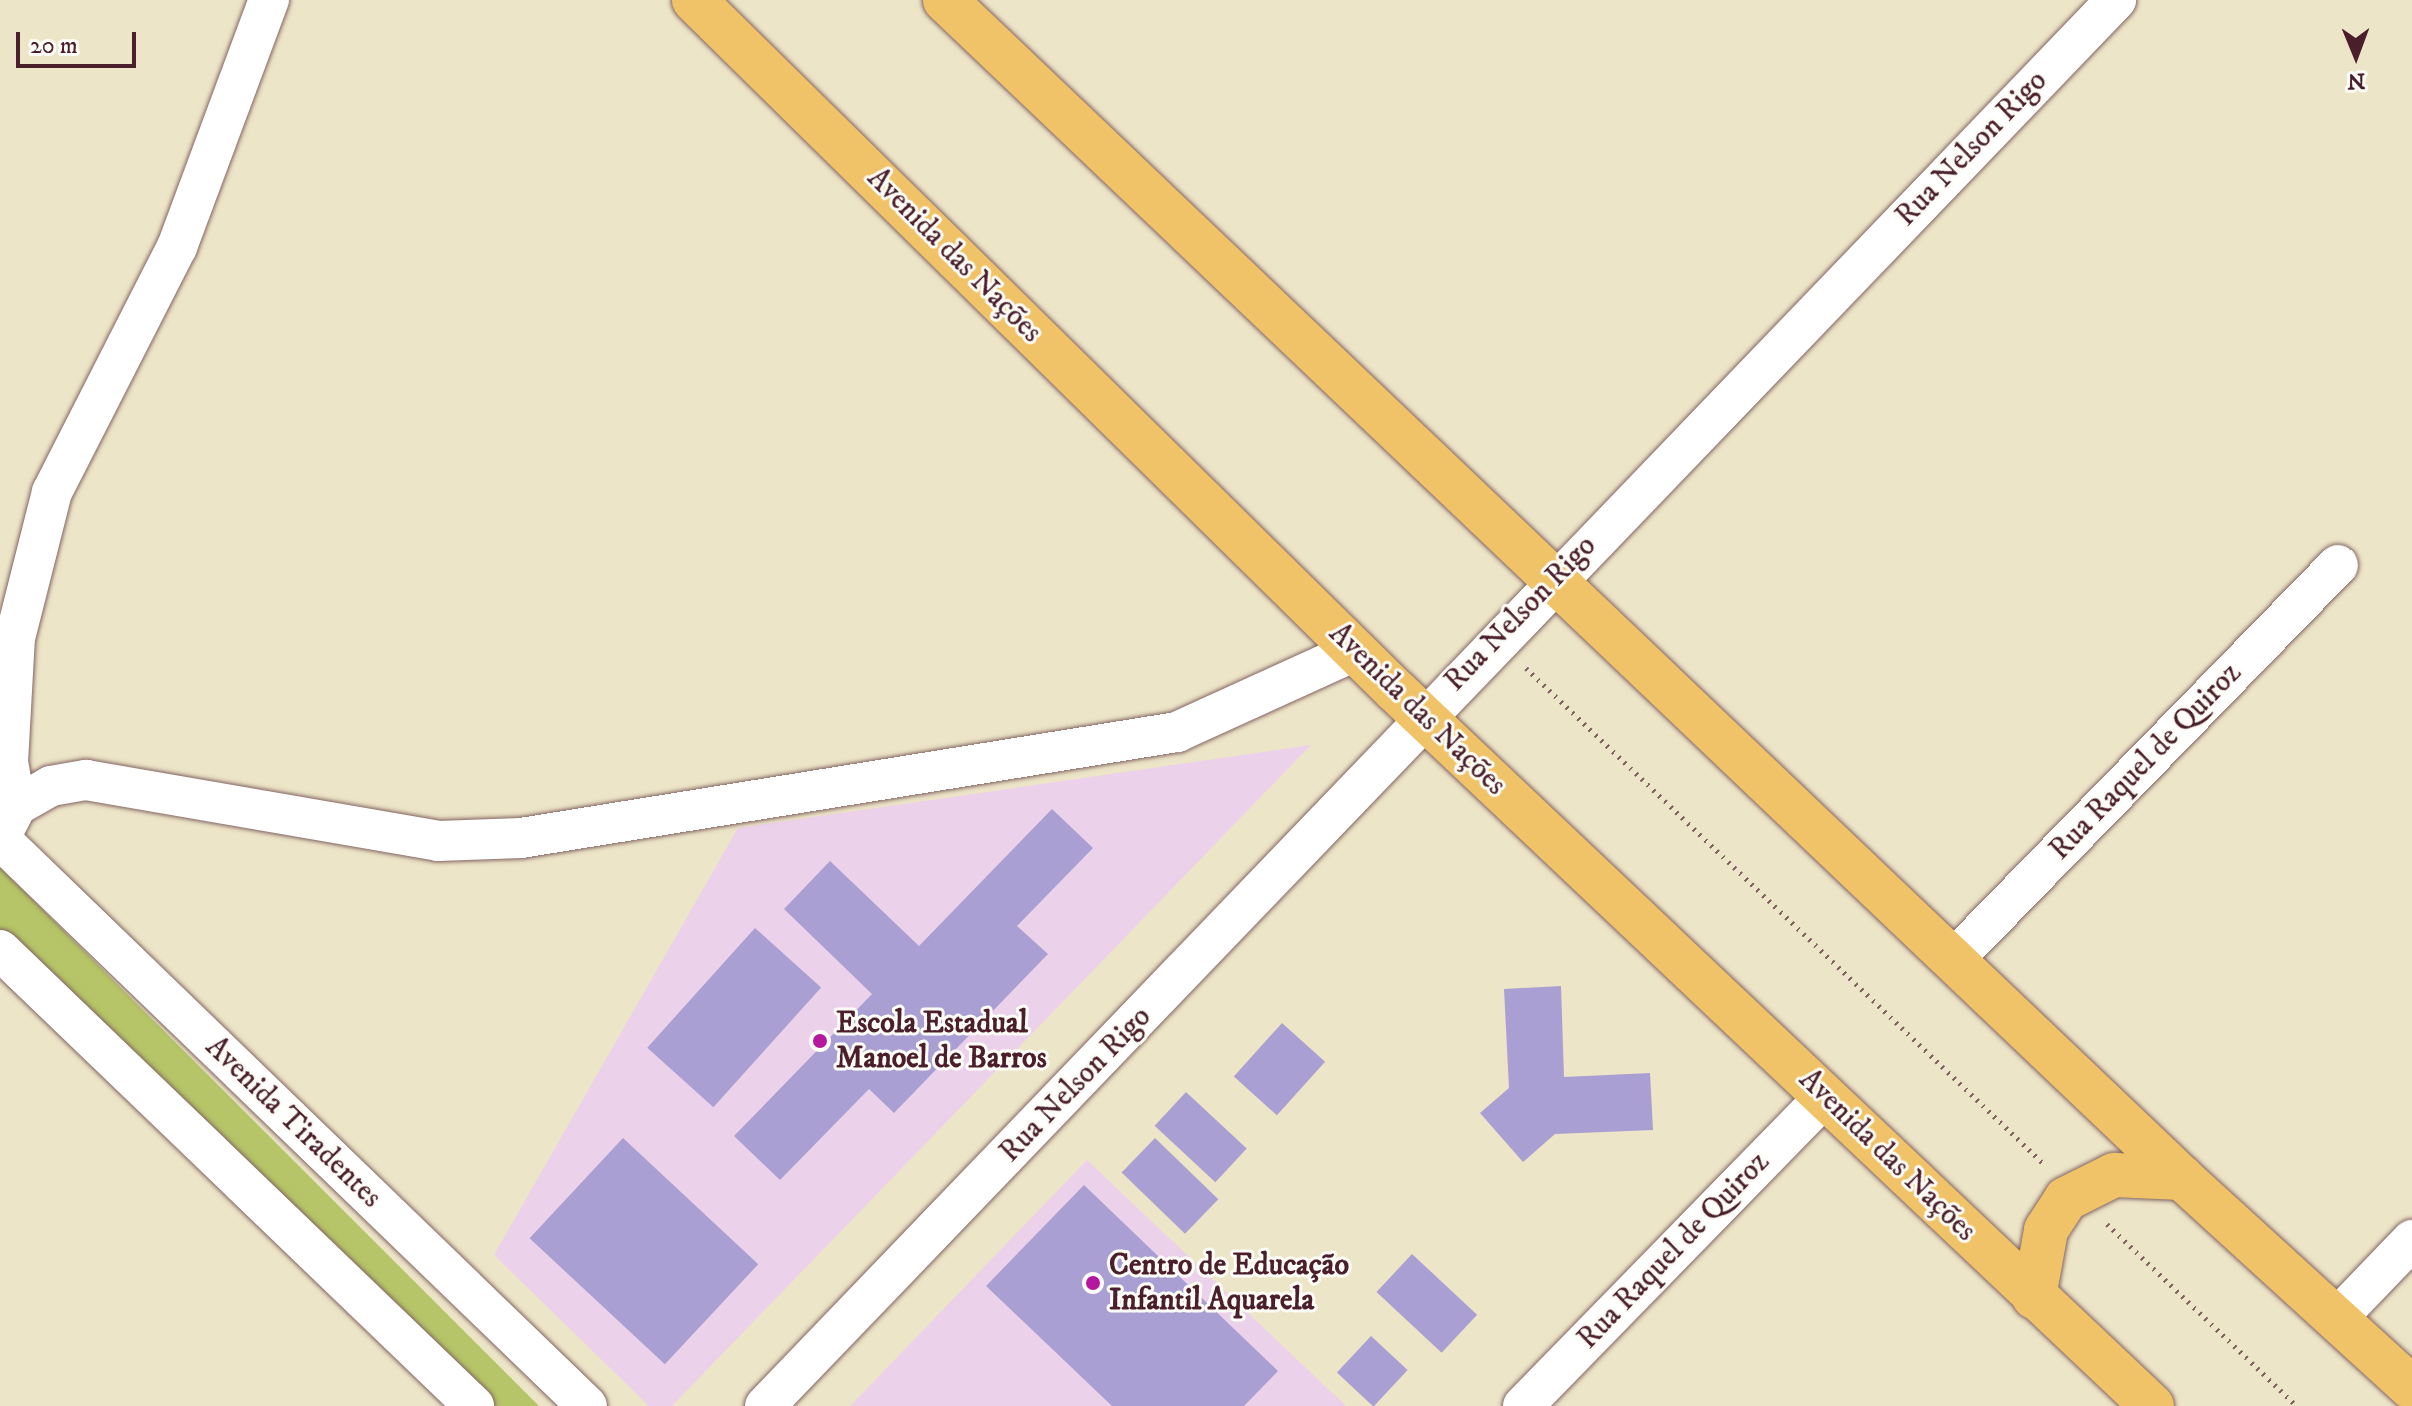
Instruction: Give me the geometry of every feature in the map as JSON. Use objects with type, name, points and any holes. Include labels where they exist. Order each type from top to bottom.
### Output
[{"type":"main road","name":"Avenida das Nações","points":[[694,0],[1423,717],[2152,1406]]},
{"type":"main road","points":[[945,0],[2182,1178],[2338,1317],[2412,1388]]},
{"type":"main road","points":[[2034,1297],[2046,1230],[2075,1194],[2114,1175],[2182,1178]]},
{"type":"street","points":[[5,828],[15,638],[52,492],[177,247],[269,0]]},
{"type":"street","name":"Rua Nelson Rigo","points":[[765,1406],[1496,639],[2116,0]]},
{"type":"street","name":"Rua Raquel de Quiroz","points":[[1954,959],[2338,565]]},
{"type":"street","points":[[5,828],[51,786],[86,780],[438,841],[521,838],[1177,732],[1355,651]]},
{"type":"street","name":"Avenida Tiradentes","points":[[5,828],[587,1406]]},
{"type":"street","points":[[0,950],[474,1406]]},
{"type":"street","name":"Rua Raquel de Quiroz","points":[[1523,1406],[1825,1096]]},
{"type":"street","points":[[2338,1317],[2412,1240]]},
{"type":"path","points":[[1496,639],[2297,1406]]},
{"type":"shaded area","name":"Escola Estadual Manoel de Barros","points":[[1311,745],[672,1406],[649,1406],[494,1255],[738,828]]},
{"type":"shaded area","name":"Centro de Educação Infantil Aquarela","points":[[1087,1160],[1346,1406],[850,1406]]},
{"type":"green space","points":[[0,867],[539,1406],[467,1406],[0,939]]},
{"type":"building","points":[[1052,809],[1093,848],[1017,926],[1048,954],[894,1113],[869,1089],[780,1180],[734,1136],[872,994],[784,909],[830,861],[919,946]]},
{"type":"building","points":[[755,928],[821,988],[713,1107],[647,1048]]},
{"type":"building","points":[[1561,986],[1564,1077],[1650,1073],[1653,1130],[1555,1134],[1523,1162],[1480,1113],[1509,1088],[1504,989]]},
{"type":"building","points":[[1282,1023],[1325,1062],[1277,1115],[1234,1077]]},
{"type":"building","points":[[1186,1092],[1247,1149],[1215,1182],[1155,1126]]},
{"type":"building","points":[[623,1138],[758,1264],[665,1364],[530,1238]]},
{"type":"building","points":[[1155,1138],[1218,1199],[1185,1234],[1122,1173]]},
{"type":"building","points":[[1084,1185],[1278,1371],[1244,1406],[1112,1406],[986,1286]]},
{"type":"building","points":[[1412,1254],[1477,1315],[1442,1353],[1377,1292]]},
{"type":"building","points":[[1371,1336],[1408,1370],[1374,1406],[1337,1373]]},
{"type":"place","name":"Escola Estadual Manoel de Barros","points":[[820,1041]]},
{"type":"place","name":"Centro de Educação Infantil Aquarela","points":[[1093,1283]]}]
